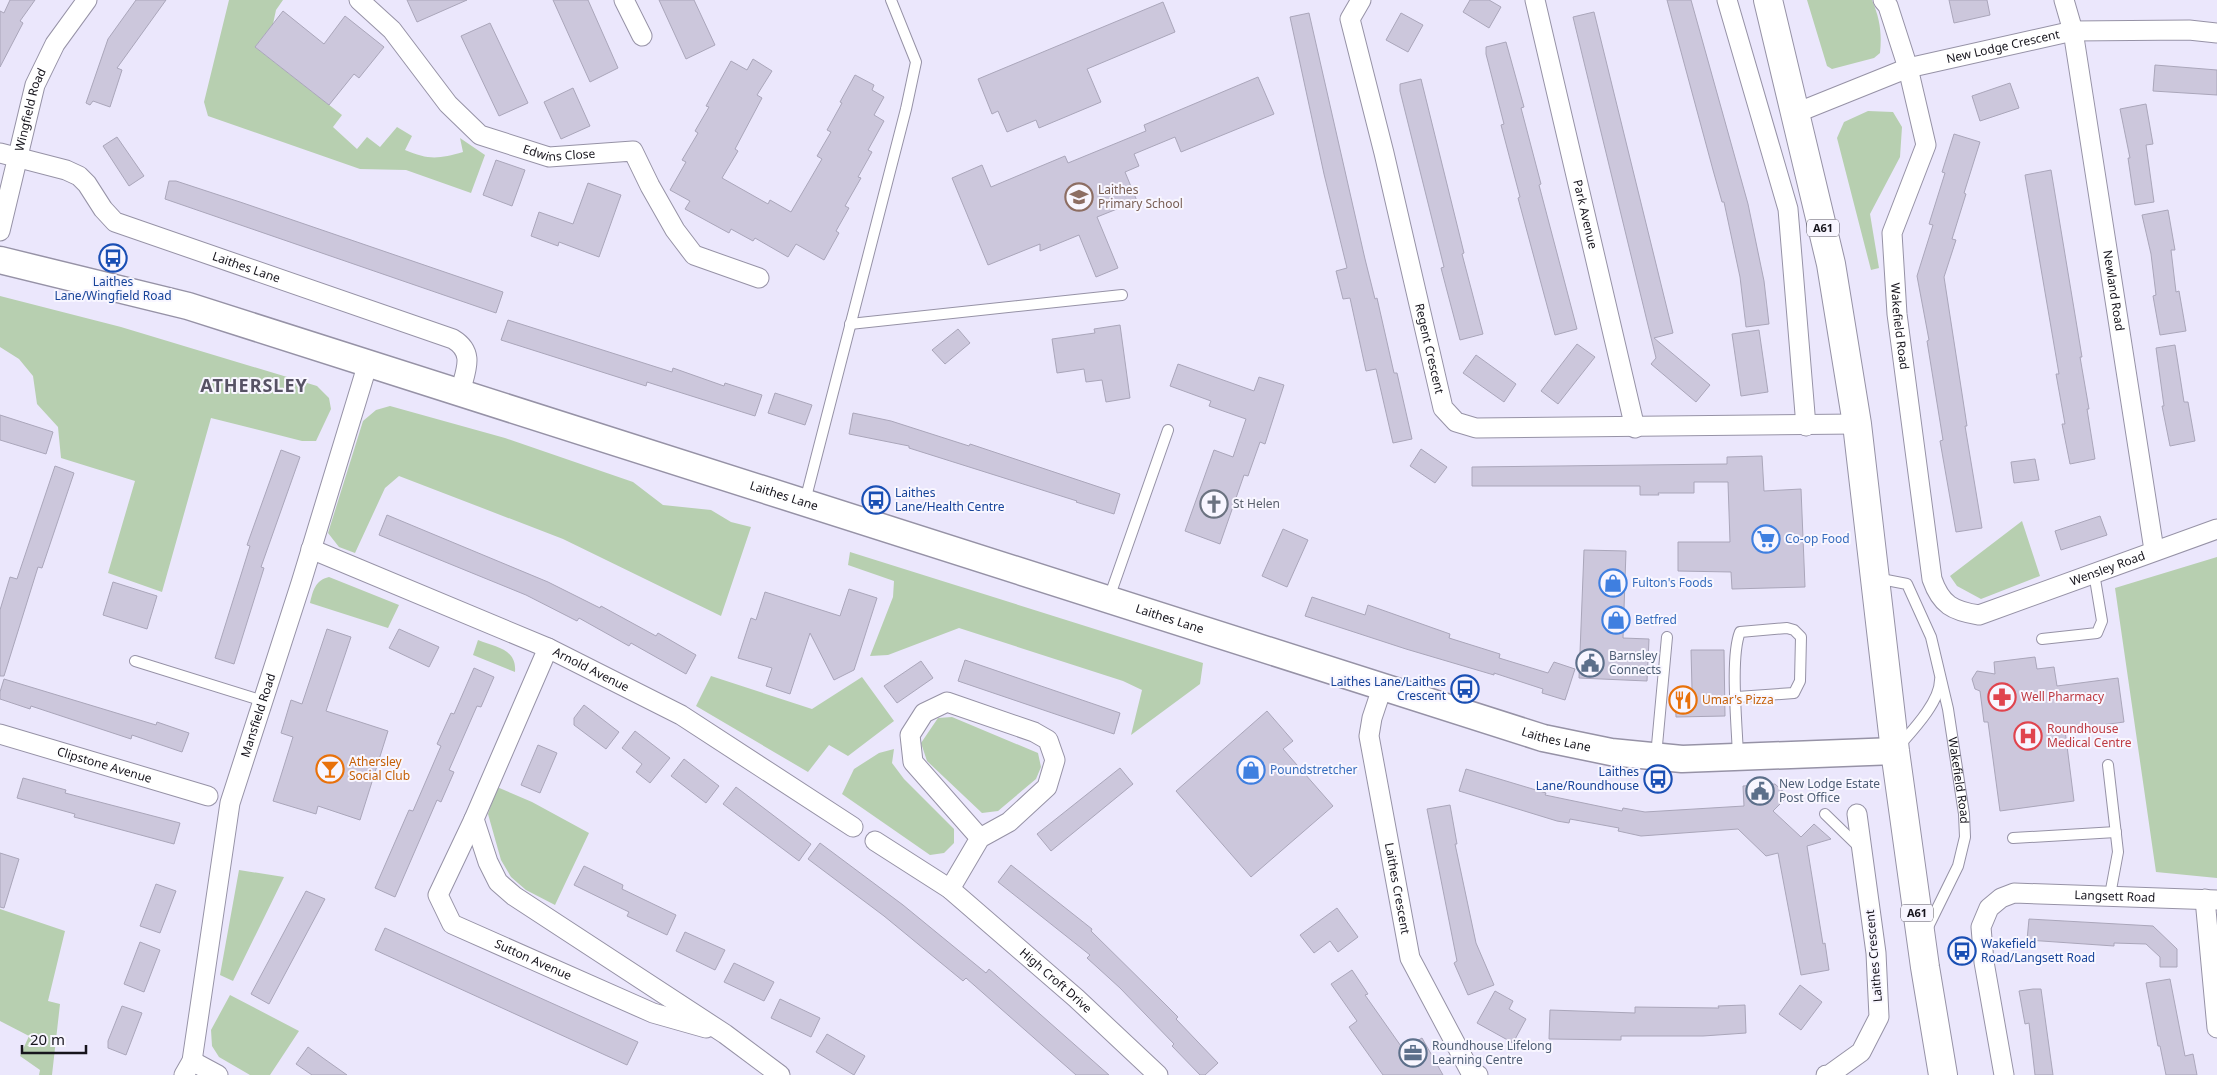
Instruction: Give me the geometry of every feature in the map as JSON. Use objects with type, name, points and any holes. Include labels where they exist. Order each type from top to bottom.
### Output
[{"type":"main road","name":"A61","points":[[1768,0],[1831,264],[1858,424],[1895,751],[1921,940],[1943,1075]]},
{"type":"main road","name":"Laithes Lane","points":[[0,260],[188,306],[1558,742],[1611,752],[1682,759],[1895,751]]},
{"type":"street","name":"Wingfield Road","points":[[0,231],[35,85],[55,44],[87,0]]},
{"type":"street","name":"Edwins Close","points":[[359,0],[392,30],[448,104],[480,135],[549,157],[633,151],[675,230],[694,255],[759,278]]},
{"type":"street","points":[[624,0],[642,36]]},
{"type":"street","name":"Regent Crescent","points":[[1361,0],[1350,19],[1384,153],[1444,408],[1456,422],[1476,428],[1635,428],[1858,424]]},
{"type":"street","name":"Park Avenue","points":[[1535,0],[1635,428]]},
{"type":"street","points":[[1727,0],[1788,209],[1806,426]]},
{"type":"street","name":"Wakefield Road","points":[[1883,0],[1888,6],[1908,68],[1926,145],[1892,233],[1897,314],[1932,578],[1937,593],[1945,603],[1961,612],[1980,615],[1998,610]]},
{"type":"street","name":"Newland Road","points":[[2064,0],[2073,31],[2154,550]]},
{"type":"street","name":"New Lodge Crescent","points":[[1796,113],[1908,68],[2073,31],[2189,30],[2217,34]]},
{"type":"street","name":"Laithes Lane","points":[[0,153],[66,170],[79,176],[115,222],[453,339],[463,345],[467,352],[467,362],[460,393]]},
{"type":"street","name":"Mansfield Road","points":[[188,1068],[230,803],[368,363]]},
{"type":"street","name":"Wensley Road","points":[[1998,610],[2154,550],[2217,529]]},
{"type":"street","name":"Arnold Avenue","points":[[311,549],[548,648],[681,715],[853,826]]},
{"type":"street","name":"Sutton Avenue","points":[[548,648],[474,819],[438,895],[452,924],[653,1013],[725,1034]]},
{"type":"street","name":"Laithes Crescent","points":[[1383,685],[1372,718],[1369,736],[1410,958],[1470,1071],[1478,1075]]},
{"type":"street","points":[[950,889],[980,838],[1009,822],[1047,787],[1055,760],[1048,740],[1034,732],[948,702],[924,713],[910,735],[913,762],[980,838]]},
{"type":"street","name":"Clipstone Avenue","points":[[2,740],[208,796]]},
{"type":"street","name":"Laithes Crescent","points":[[1826,1075],[1829,1075],[1861,1052],[1879,1017],[1876,953],[1857,814]]},
{"type":"street","name":"Sutton Avenue","points":[[474,819],[488,862],[498,882],[514,896],[725,1034],[780,1075]]},
{"type":"street","name":"High Croft Drive","points":[[875,841],[950,889],[1076,998],[1158,1075]]},
{"type":"street","name":"Langsett Road","points":[[2004,1075],[1984,962],[1981,927],[1989,908],[2000,898],[2014,893],[2211,899]]},
{"type":"street","points":[[2211,899],[2217,1028]]},
{"type":"street","points":[[188,1068],[218,1075]]},
{"type":"lane","points":[[805,502],[906,109],[916,62],[891,0]]},
{"type":"lane","points":[[850,324],[1122,295]]},
{"type":"lane","points":[[1109,599],[1168,430]]},
{"type":"lane","points":[[2042,639],[2097,633],[2102,621],[2094,573]]},
{"type":"lane","name":"Wakefield Road","points":[[1875,578],[1908,584],[1931,637],[1948,709],[1964,814],[1965,837],[1958,866],[1921,940]]},
{"type":"lane","points":[[1736,697],[1794,693],[1800,681],[1801,637],[1794,630],[1787,628],[1740,632],[1736,643],[1736,697],[1738,757]]},
{"type":"lane","points":[[1656,757],[1667,637]]},
{"type":"lane","points":[[135,660],[263,701]]},
{"type":"lane","name":"Wakefield Road","points":[[1895,751],[1917,725],[1934,698],[1940,686],[1940,674]]},
{"type":"lane","points":[[2108,764],[2118,852],[2110,895]]},
{"type":"lane","points":[[1825,814],[1862,850]]},
{"type":"lane","points":[[2013,838],[2116,832]]},
{"type":"green space","points":[[229,0],[283,0],[276,10],[273,24],[255,47],[342,115],[333,127],[357,149],[367,137],[380,147],[397,127],[412,136],[405,150],[413,153],[434,157],[463,152],[460,138],[485,155],[471,193],[406,170],[360,169],[208,116],[204,102]]},
{"type":"green space","points":[[1807,0],[1872,0],[1880,26],[1880,53],[1874,58],[1832,69],[1827,66]]},
{"type":"green space","points":[[1868,111],[1893,112],[1902,127],[1900,157],[1870,214],[1879,268],[1871,270],[1837,138],[1844,122]]},
{"type":"green space","points":[[0,296],[121,327],[317,386],[329,398],[331,409],[316,441],[302,441],[211,418],[162,592],[108,573],[135,481],[61,458],[58,427],[37,404],[33,376],[19,359],[0,347]]},
{"type":"green space","points":[[390,406],[505,438],[633,482],[663,505],[711,510],[731,522],[751,527],[721,616],[563,539],[399,476],[385,488],[355,553],[339,547],[328,533],[363,421],[376,410]]},
{"type":"green space","points":[[2022,521],[2040,576],[1981,599],[1957,586],[1950,576]]},
{"type":"green space","points":[[850,552],[1203,663],[1200,684],[1131,735],[1142,690],[1123,681],[959,628],[888,655],[870,656],[893,597],[894,581],[848,565]]},
{"type":"green space","points":[[2217,557],[2217,878],[2156,872],[2115,588]]},
{"type":"green space","points":[[329,577],[399,605],[388,628],[310,603],[318,583],[324,578]]},
{"type":"green space","points":[[478,640],[498,647],[509,654],[515,664],[515,672],[473,655]]},
{"type":"green space","points":[[711,676],[812,709],[862,677],[894,721],[848,756],[829,745],[808,772],[696,706]]},
{"type":"green space","points":[[952,717],[1038,753],[1041,767],[1036,779],[998,811],[982,813],[927,761],[921,743],[938,718]]},
{"type":"green space","points":[[894,749],[892,763],[904,779],[954,829],[954,843],[944,853],[930,855],[842,794],[854,769],[879,753]]},
{"type":"green space","points":[[497,787],[532,802],[589,833],[555,905],[526,890],[511,877],[501,860],[488,814]]},
{"type":"green space","points":[[239,870],[284,877],[233,981],[220,975]]},
{"type":"green space","points":[[0,909],[65,931],[48,1001],[60,1004],[52,1075],[39,1075],[40,1070],[20,1056],[29,1036],[0,1021]]},
{"type":"green space","points":[[230,995],[299,1031],[270,1075],[250,1075],[219,1057],[212,1046],[211,1030]]},
{"type":"building","points":[[10,0],[35,0],[20,21],[23,23],[0,67],[0,11],[4,13]]},
{"type":"building","points":[[136,0],[166,0],[117,68],[122,70],[110,107],[93,101],[90,105],[86,103],[108,39]]},
{"type":"building","points":[[407,0],[467,0],[417,22]]},
{"type":"building","points":[[553,0],[588,0],[618,68],[590,82]]},
{"type":"building","points":[[659,0],[694,0],[715,45],[686,59]]},
{"type":"building","points":[[1470,0],[1489,0],[1501,7],[1489,28],[1463,12]]},
{"type":"building","points":[[1667,0],[1691,0],[1748,204],[1764,281],[1769,324],[1746,327],[1740,277],[1724,202],[1722,202]]},
{"type":"building","points":[[1949,0],[1987,0],[1990,15],[1954,23]]},
{"type":"building","points":[[1163,2],[1175,32],[1087,69],[1101,102],[1039,128],[1036,120],[1007,132],[998,111],[992,114],[978,79]]},
{"type":"building","points":[[283,11],[324,44],[345,16],[384,47],[359,78],[354,74],[329,105],[255,47]]},
{"type":"building","points":[[1594,12],[1673,333],[1654,338],[1710,385],[1696,402],[1651,364],[1656,358],[1573,17]]},
{"type":"building","points":[[1309,13],[1365,259],[1375,299],[1377,298],[1394,373],[1397,373],[1412,439],[1393,443],[1376,369],[1366,371],[1350,298],[1343,299],[1336,271],[1347,268],[1324,174],[1290,17]]},
{"type":"building","points":[[1401,13],[1423,25],[1408,52],[1386,40]]},
{"type":"building","points":[[490,23],[528,103],[499,116],[461,36]]},
{"type":"building","points":[[1506,42],[1524,107],[1521,108],[1541,184],[1539,185],[1577,329],[1555,335],[1518,198],[1520,197],[1501,125],[1504,124],[1486,54],[1486,47]]},
{"type":"building","points":[[753,59],[772,71],[757,95],[762,98],[735,149],[738,151],[722,178],[768,204],[770,200],[791,212],[822,159],[817,156],[831,132],[827,130],[855,75],[874,85],[872,90],[884,97],[874,115],[884,121],[868,150],[872,152],[858,177],[861,178],[845,206],[849,208],[836,231],[839,233],[824,260],[796,244],[788,257],[755,238],[753,241],[731,229],[729,233],[685,209],[690,201],[670,190],[686,162],[682,160],[698,133],[695,131],[709,107],[706,106],[731,61],[747,70]]},
{"type":"building","points":[[2155,65],[2217,70],[2217,95],[2153,91]]},
{"type":"building","points":[[1258,77],[1274,114],[1181,152],[1175,137],[1134,154],[1139,166],[1125,172],[1137,201],[1097,217],[1118,268],[1096,277],[1079,235],[1040,251],[1040,244],[988,265],[952,178],[982,165],[991,187],[1065,156],[1068,163],[1146,131],[1144,125]]},
{"type":"building","points":[[1421,79],[1464,253],[1462,254],[1483,334],[1460,340],[1441,268],[1444,267],[1400,91],[1400,84]]},
{"type":"building","points":[[2010,83],[2019,108],[1980,121],[1972,96]]},
{"type":"building","points":[[573,88],[590,126],[561,139],[544,102]]},
{"type":"building","points":[[2146,104],[2153,144],[2146,145],[2154,202],[2135,205],[2128,158],[2130,158],[2120,109]]},
{"type":"building","points":[[1954,134],[1980,142],[1964,193],[1966,194],[1952,239],[1956,240],[1944,277],[1967,426],[1965,426],[1982,528],[1956,532],[1940,441],[1943,440],[1927,341],[1929,340],[1917,276],[1933,225],[1929,224],[1945,173],[1942,172]]},
{"type":"building","points":[[117,137],[144,176],[129,186],[103,146]]},
{"type":"building","points":[[496,160],[525,170],[512,206],[483,195]]},
{"type":"building","points":[[2051,170],[2082,357],[2080,357],[2095,459],[2070,464],[2062,424],[2065,424],[2056,374],[2059,374],[2025,175]]},
{"type":"building","points":[[169,181],[176,181],[243,203],[503,292],[496,313],[165,199]]},
{"type":"building","points":[[588,183],[621,195],[599,257],[559,242],[558,246],[531,236],[539,212],[573,224]]},
{"type":"building","points":[[2168,210],[2175,250],[2171,250],[2176,292],[2179,291],[2186,331],[2160,335],[2153,296],[2156,295],[2151,254],[2142,215]]},
{"type":"building","points":[[508,320],[672,372],[673,368],[724,386],[725,383],[762,395],[755,416],[647,382],[646,386],[501,340]]},
{"type":"building","points":[[1120,325],[1130,398],[1106,402],[1102,380],[1086,382],[1084,369],[1057,373],[1052,339],[1095,333],[1094,329]]},
{"type":"building","points":[[958,329],[970,343],[945,364],[932,350]]},
{"type":"building","points":[[1759,330],[1768,392],[1741,396],[1732,334]]},
{"type":"building","points":[[1577,344],[1595,357],[1558,404],[1541,391]]},
{"type":"building","points":[[2175,345],[2184,402],[2188,402],[2195,441],[2170,446],[2162,406],[2164,406],[2156,348]]},
{"type":"building","points":[[1476,355],[1516,384],[1504,402],[1463,373]]},
{"type":"building","points":[[1178,364],[1254,391],[1259,377],[1284,385],[1265,444],[1260,442],[1248,476],[1244,475],[1220,544],[1185,531],[1214,450],[1233,457],[1246,419],[1209,406],[1211,401],[1170,386]]},
{"type":"building","points":[[775,393],[812,405],[805,425],[768,413]]},
{"type":"building","points":[[853,413],[891,421],[969,446],[970,444],[1120,494],[1114,514],[909,448],[909,446],[849,434]]},
{"type":"building","points":[[0,415],[53,432],[46,454],[0,440]]},
{"type":"building","points":[[1421,449],[1447,467],[1435,483],[1410,466]]},
{"type":"building","points":[[281,450],[300,457],[261,567],[264,568],[234,664],[215,658],[250,546],[247,545]]},
{"type":"building","points":[[1762,456],[1764,491],[1801,489],[1805,587],[1732,589],[1731,572],[1678,571],[1678,542],[1730,542],[1728,482],[1694,482],[1694,493],[1658,493],[1659,495],[1640,495],[1640,486],[1472,486],[1472,467],[1727,464],[1727,457]]},
{"type":"building","points":[[2035,459],[2039,480],[2014,483],[2011,462]]},
{"type":"building","points":[[55,466],[74,473],[42,568],[38,567],[4,676],[0,676],[0,610],[10,577],[17,579]]},
{"type":"building","points":[[387,515],[548,582],[600,608],[601,606],[656,636],[658,633],[696,655],[686,674],[631,643],[629,646],[579,618],[577,621],[526,595],[379,535]]},
{"type":"building","points":[[2100,516],[2107,535],[2061,550],[2055,531]]},
{"type":"building","points":[[1283,529],[1308,540],[1287,587],[1262,576]]},
{"type":"building","points":[[1584,550],[1626,551],[1623,638],[1649,639],[1647,681],[1579,678]]},
{"type":"building","points":[[113,582],[157,596],[147,629],[103,615]]},
{"type":"building","points":[[849,589],[877,598],[854,670],[834,680],[810,633],[790,694],[766,686],[772,668],[738,658],[751,618],[756,620],[765,592],[840,616]]},
{"type":"building","points":[[1312,597],[1365,615],[1368,605],[1450,634],[1449,638],[1500,654],[1499,658],[1548,673],[1554,662],[1575,669],[1565,700],[1542,693],[1543,689],[1494,673],[1494,675],[1406,649],[1305,616]]},
{"type":"building","name":"Athersley Social Club","points":[[327,629],[351,637],[326,711],[388,731],[360,820],[318,806],[316,814],[273,801],[293,737],[281,733],[291,700],[302,704]]},
{"type":"building","points":[[399,629],[439,647],[429,667],[389,648]]},
{"type":"building","points":[[1691,650],[1724,650],[1725,716],[1676,717],[1675,689],[1692,689]]},
{"type":"building","name":"Roundhouse Medical Centre","points":[[2035,657],[2037,669],[2054,667],[2057,686],[2118,678],[2124,722],[2065,730],[2074,801],[2000,811],[1988,722],[1984,722],[1980,691],[1975,689],[1972,679],[1977,671],[1995,674],[1994,662]]},
{"type":"building","points":[[965,660],[1120,713],[1114,734],[958,681]]},
{"type":"building","points":[[921,661],[933,678],[897,703],[884,686]]},
{"type":"building","points":[[474,668],[494,677],[481,707],[477,706],[449,770],[454,772],[441,802],[437,800],[395,897],[375,888],[409,810],[413,811],[441,746],[437,744],[451,713],[454,714]]},
{"type":"building","points":[[4,679],[156,725],[157,722],[189,733],[182,752],[132,735],[131,739],[31,706],[30,709],[0,699]]},
{"type":"building","points":[[584,705],[619,732],[606,749],[574,725],[574,718]]},
{"type":"building","name":"Poundstretcher","points":[[1267,711],[1293,741],[1283,749],[1333,806],[1251,877],[1176,791]]},
{"type":"building","points":[[635,731],[670,758],[650,783],[636,772],[642,764],[622,748]]},
{"type":"building","points":[[538,745],[557,753],[540,793],[521,785]]},
{"type":"building","points":[[684,759],[719,786],[706,803],[671,776]]},
{"type":"building","points":[[1120,768],[1133,784],[1051,851],[1037,834]]},
{"type":"building","points":[[1466,769],[1546,793],[1545,795],[1622,811],[1623,808],[1645,812],[1744,806],[1743,786],[1775,784],[1788,796],[1773,811],[1801,837],[1814,824],[1831,839],[1807,846],[1829,970],[1801,975],[1778,853],[1766,856],[1738,829],[1641,836],[1618,831],[1619,828],[1570,819],[1569,823],[1557,821],[1459,791]]},
{"type":"building","points":[[23,778],[66,790],[65,793],[180,823],[174,844],[74,817],[75,814],[17,798]]},
{"type":"building","points":[[736,787],[811,844],[799,861],[723,804]]},
{"type":"building","points":[[1450,805],[1457,844],[1455,844],[1476,943],[1494,985],[1468,995],[1454,963],[1457,961],[1427,809]]},
{"type":"building","points":[[820,843],[903,905],[986,973],[989,969],[1109,1075],[1076,1075],[966,978],[963,981],[884,916],[808,859]]},
{"type":"building","points":[[0,853],[19,859],[4,908],[0,907]]},
{"type":"building","points":[[1011,865],[1092,929],[1091,931],[1178,1017],[1176,1019],[1218,1063],[1205,1075],[1200,1075],[1172,1046],[1174,1044],[1120,988],[1087,958],[1090,955],[998,882]]},
{"type":"building","points":[[584,866],[623,885],[622,889],[676,915],[667,935],[627,916],[629,912],[574,885]]},
{"type":"building","points":[[156,884],[176,891],[160,933],[140,926]]},
{"type":"building","points":[[306,891],[325,899],[269,1004],[251,994]]},
{"type":"building","points":[[1337,908],[1358,937],[1338,952],[1330,941],[1314,953],[1300,935]]},
{"type":"building","points":[[2029,919],[2153,926],[2177,949],[2177,967],[2160,967],[2160,957],[2146,944],[2114,943],[2114,946],[2027,940]]},
{"type":"building","points":[[385,928],[638,1042],[627,1065],[375,950]]},
{"type":"building","points":[[685,932],[725,950],[715,970],[676,951]]},
{"type":"building","points":[[140,942],[160,950],[144,992],[124,984]]},
{"type":"building","points":[[734,963],[774,982],[764,1001],[724,982]]},
{"type":"building","points":[[1352,970],[1368,994],[1365,995],[1403,1049],[1422,1038],[1443,1075],[1383,1075],[1349,1027],[1357,1021],[1331,984]]},
{"type":"building","points":[[2170,979],[2185,1056],[2193,1054],[2197,1075],[2166,1075],[2160,1046],[2158,1046],[2146,983]]},
{"type":"building","points":[[1800,985],[1822,1002],[1801,1030],[1779,1014]]},
{"type":"building","points":[[2041,989],[2053,1075],[2035,1075],[2029,1023],[2025,1024],[2019,991]]},
{"type":"building","points":[[1495,991],[1513,1001],[1509,1009],[1526,1019],[1513,1043],[1477,1023]]},
{"type":"building","points":[[780,999],[820,1018],[811,1037],[771,1018]]},
{"type":"building","points":[[1745,1005],[1746,1033],[1703,1036],[1621,1036],[1621,1040],[1549,1039],[1550,1010],[1635,1013],[1635,1007],[1719,1008],[1718,1006]]},
{"type":"building","points":[[122,1006],[142,1013],[126,1055],[108,1048],[108,1041]]},
{"type":"building","points":[[827,1034],[865,1056],[854,1075],[816,1052]]},
{"type":"building","points":[[308,1047],[347,1075],[312,1075],[296,1064]]},
{"type":"place","name":"Laithes Primary School","points":[[1079,197]]},
{"type":"place","name":"Laithes Lane/Wingfield Road","points":[[113,258]]},
{"type":"place","name":"Laithes Lane/Health Centre","points":[[876,500]]},
{"type":"place","name":"St Helen","points":[[1214,504]]},
{"type":"place","name":"Co-op Food","points":[[1766,539]]},
{"type":"place","name":"Fulton's Foods","points":[[1613,583]]},
{"type":"place","name":"Betfred","points":[[1616,620]]},
{"type":"place","name":"Barnsley Connects","points":[[1590,663]]},
{"type":"place","name":"Laithes Lane/Laithes Crescent","points":[[1465,689]]},
{"type":"place","name":"Well Pharmacy","points":[[2002,697]]},
{"type":"place","name":"Umar's Pizza","points":[[1683,700]]},
{"type":"place","name":"Roundhouse Medical Centre","points":[[2028,736]]},
{"type":"place","name":"Athersley Social Club","points":[[330,769]]},
{"type":"place","name":"Poundstretcher","points":[[1251,770]]},
{"type":"place","name":"Laithes Lane/Roundhouse","points":[[1658,779]]},
{"type":"place","name":"New Lodge Estate Post Office","points":[[1760,791]]},
{"type":"place","name":"Wakefield Road/Langsett Road","points":[[1962,951]]},
{"type":"place","name":"Roundhouse Lifelong Learning Centre","points":[[1413,1053]]},
{"type":"district","name":"ATHERSLEY","points":[[254,386]]}]
